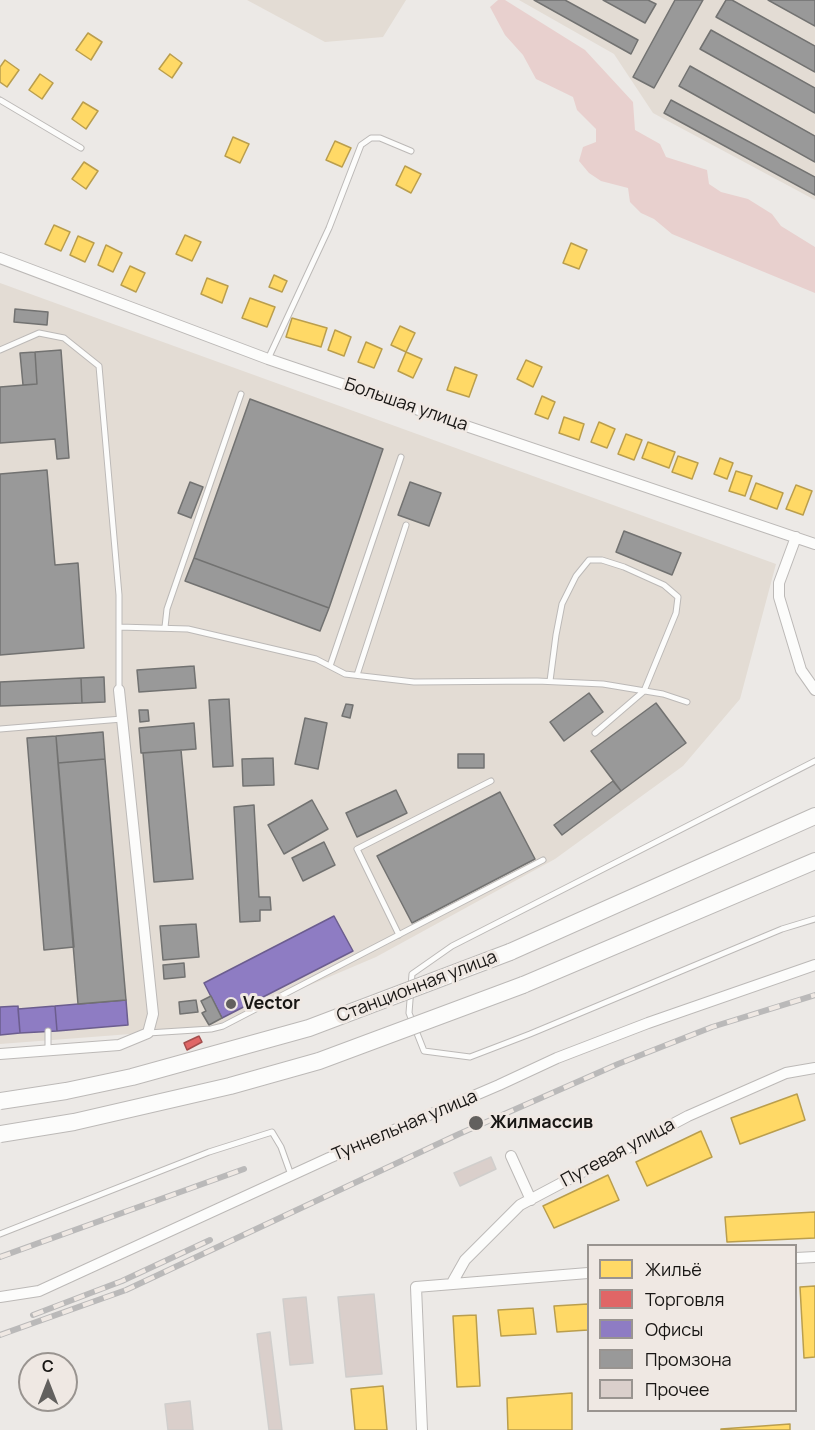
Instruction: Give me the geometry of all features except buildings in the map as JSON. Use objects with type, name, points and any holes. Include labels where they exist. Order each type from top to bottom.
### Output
[{"type":"main road","name":"Станционная улица","points":[[0,1101],[66,1091],[132,1077],[309,1028],[510,952],[815,816]]},
{"type":"main road","name":"Станционная улица","points":[[0,1134],[85,1119],[230,1086],[319,1061],[523,986],[815,861]]},
{"type":"street","name":"Большая улица","points":[[0,258],[268,358],[815,544]]},
{"type":"street","points":[[796,537],[779,583],[779,597],[801,670],[815,690]]},
{"type":"street","points":[[0,1054],[118,1045],[148,1034],[153,1014],[119,690]]},
{"type":"street","name":"Туннельная улица","points":[[0,1297],[39,1291],[557,1058],[648,1023],[815,965]]},
{"type":"street","name":"Путевая улица","points":[[452,1283],[465,1260],[520,1205],[688,1116],[786,1073],[815,1068]]},
{"type":"street","points":[[511,1156],[531,1200]]},
{"type":"street","points":[[797,1258],[815,1257]]},
{"type":"street","points":[[422,1430],[416,1287],[587,1273]]},
{"type":"lane","points":[[0,100],[81,148]]},
{"type":"lane","points":[[268,358],[329,228],[361,145],[370,138],[380,138],[411,151]]},
{"type":"lane","points":[[0,350],[39,333],[64,338],[99,366],[119,595],[119,690]]},
{"type":"lane","points":[[165,627],[167,609],[242,394]]},
{"type":"lane","points":[[330,666],[400,457]]},
{"type":"lane","points":[[357,675],[406,525]]},
{"type":"lane","points":[[550,681],[562,604],[576,576],[589,560],[602,560],[624,567],[664,585],[678,597],[676,613],[644,691],[594,734]]},
{"type":"lane","points":[[119,627],[188,629],[316,659],[345,674],[414,682],[550,681],[603,684],[687,702]]},
{"type":"lane","points":[[0,729],[122,719]]},
{"type":"lane","points":[[815,761],[452,946],[412,974],[409,1013],[424,1051],[470,1057],[782,929],[815,919]]},
{"type":"lane","points":[[399,935],[357,849],[491,781]]},
{"type":"lane","points":[[148,1034],[223,1026],[543,860]]},
{"type":"lane","points":[[48,1031],[48,1050]]},
{"type":"lane","points":[[0,1234],[208,1152],[272,1132],[281,1148],[291,1176]]},
{"type":"shaded area","points":[[247,0],[406,0],[383,37],[325,42]]},
{"type":"shaded area","points":[[498,0],[505,0],[585,50],[633,102],[635,130],[660,144],[666,157],[707,170],[709,184],[721,192],[748,199],[772,214],[781,226],[815,247],[815,293],[672,234],[654,219],[641,213],[630,202],[628,188],[601,181],[589,173],[579,161],[583,147],[596,142],[596,129],[577,110],[573,97],[536,79],[523,55],[505,35],[490,7]]},
{"type":"shaded area","points":[[519,0],[815,0],[815,200],[653,113],[614,54]]},
{"type":"shaded area","points":[[0,283],[776,564],[740,699],[683,766],[555,859],[376,957],[209,1028],[0,1044]]},
{"type":"railway","points":[[0,1335],[126,1290],[459,1134],[618,1064],[712,1027],[815,995]]},
{"type":"railway","points":[[0,1257],[244,1169]]},
{"type":"railway","points":[[33,1315],[122,1281],[210,1240]]},
{"type":"place","name":"Vector","points":[[231,1004]]},
{"type":"place","name":"Жилмассив","points":[[476,1123]]}]
